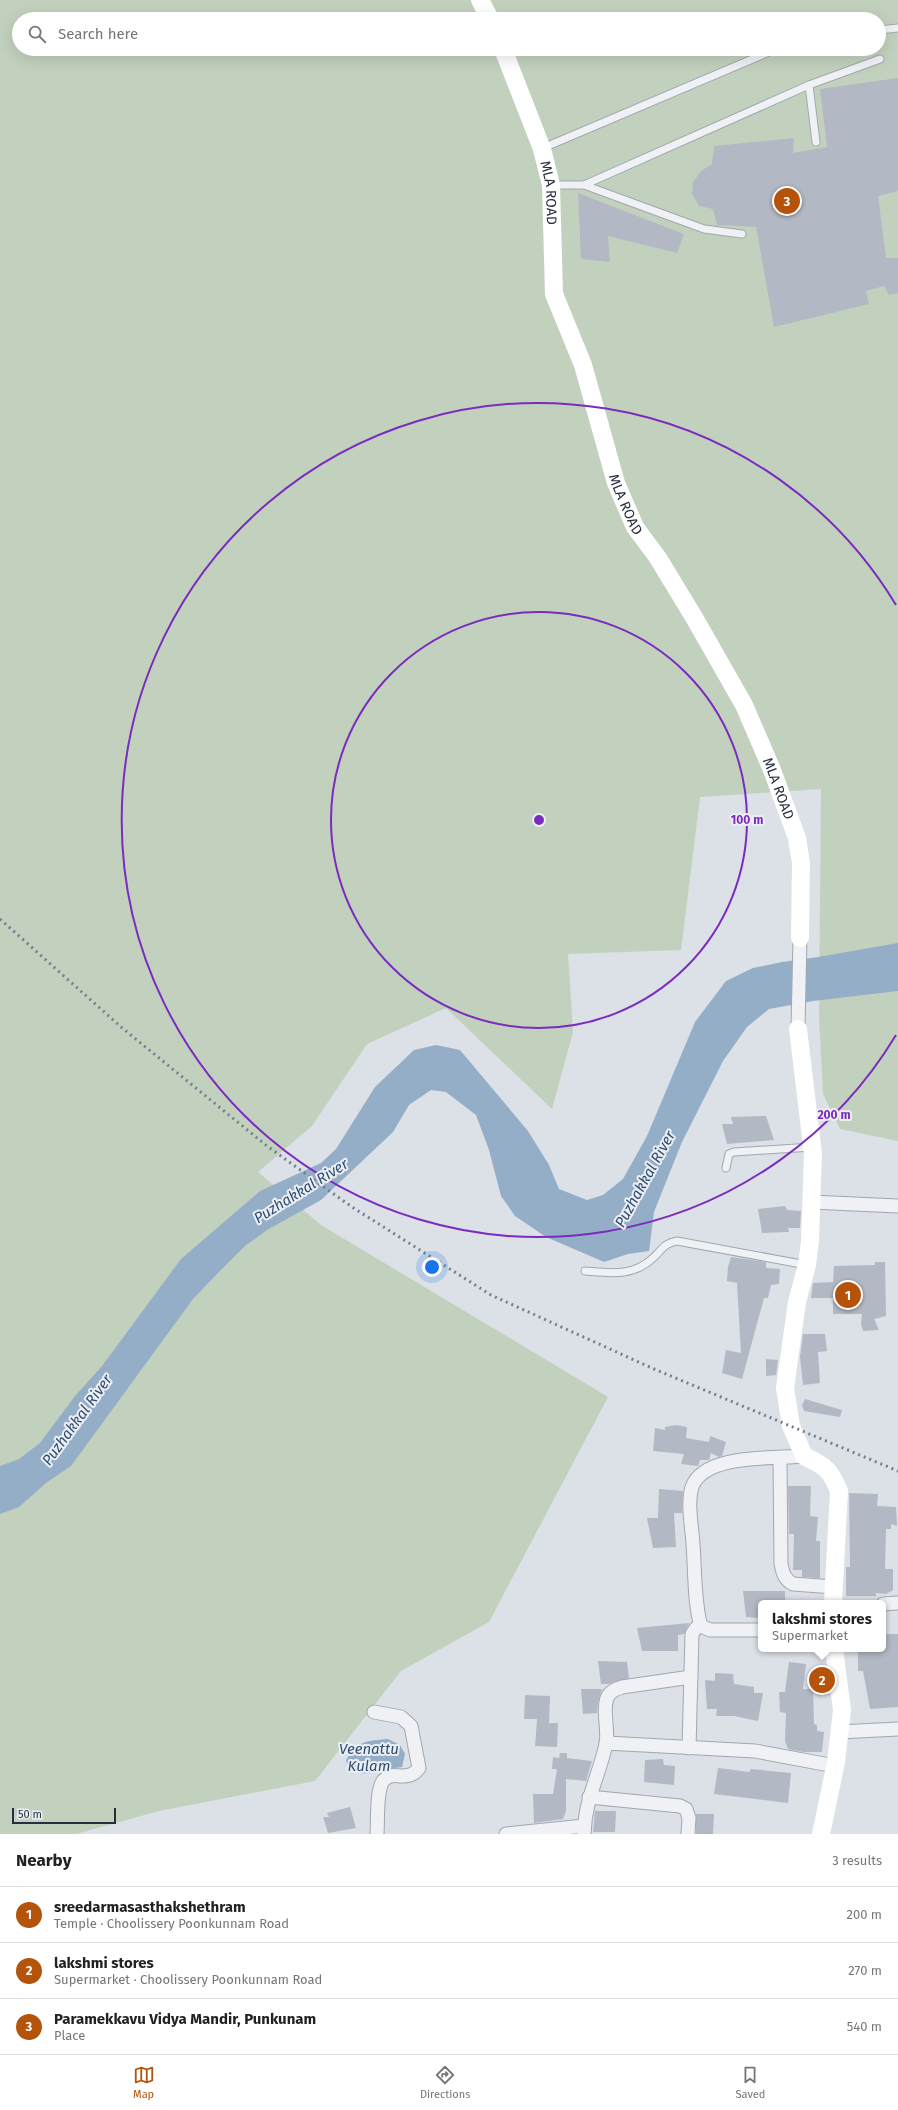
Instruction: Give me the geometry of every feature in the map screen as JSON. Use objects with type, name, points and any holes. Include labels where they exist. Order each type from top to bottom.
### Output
[{"type":"street","points":[[480,0],[486,12]]},
{"type":"street","name":"MLA ROAD","points":[[506,56],[542,148],[551,185],[554,294],[583,366],[616,483],[635,527],[658,558],[741,699],[772,770],[797,838],[801,863],[800,938]]},
{"type":"street","points":[[800,938],[798,1028],[812,1147],[811,1202],[807,1265],[797,1302],[785,1388],[791,1426],[804,1456]]},
{"type":"street","points":[[811,1202],[898,1206]]},
{"type":"street","points":[[701,1626],[691,1516],[691,1494],[695,1482],[704,1473],[728,1462],[743,1459],[780,1459],[804,1456],[824,1466],[833,1476],[839,1491],[834,1595],[793,1584],[787,1581],[783,1575],[781,1564],[780,1459]]},
{"type":"street","points":[[886,1604],[898,1604]]},
{"type":"street","points":[[689,1748],[692,1634],[696,1628],[701,1626],[710,1630],[758,1630]]},
{"type":"street","points":[[821,1834],[835,1766],[842,1710],[834,1652]]},
{"type":"street","points":[[506,1834],[584,1830],[589,1797],[606,1743],[606,1707],[608,1697],[613,1690],[622,1687],[691,1677]]},
{"type":"street","points":[[374,1712],[401,1717],[411,1726],[420,1768],[409,1776],[392,1775],[384,1780],[380,1788],[377,1834]]},
{"type":"street","points":[[839,1732],[898,1729]]},
{"type":"street","points":[[606,1743],[755,1751],[835,1766]]},
{"type":"street","points":[[589,1797],[680,1806],[686,1809],[689,1818],[688,1834]]},
{"type":"lane","points":[[886,29],[898,28]]},
{"type":"lane","points":[[542,148],[759,56]]},
{"type":"lane","points":[[551,185],[584,184],[809,85],[880,59]]},
{"type":"lane","points":[[809,85],[816,142]]},
{"type":"lane","points":[[584,184],[704,229],[742,234]]},
{"type":"lane","points":[[726,1168],[730,1154],[734,1152],[812,1147]]},
{"type":"lane","points":[[585,1271],[620,1274],[630,1272],[653,1259],[666,1243],[677,1241],[807,1265]]},
{"type":"green space","points":[[0,0],[898,0],[898,1141],[840,1129],[823,1094],[819,1016],[821,789],[700,797],[681,950],[568,954],[573,1032],[552,1109],[446,1008],[367,1044],[312,1126],[258,1172],[321,1225],[608,1397],[489,1622],[401,1671],[315,1781],[159,1811],[76,1834],[0,1834]]},
{"type":"water","name":"Puzhakkal River","points":[[898,943],[898,991],[813,1001],[769,1009],[747,1027],[723,1061],[682,1142],[654,1212],[649,1251],[628,1254],[604,1262],[546,1237],[515,1216],[501,1196],[489,1150],[476,1115],[446,1092],[431,1090],[409,1105],[393,1132],[321,1200],[267,1230],[245,1246],[193,1299],[71,1466],[46,1483],[19,1507],[0,1514],[0,1466],[19,1459],[40,1443],[75,1396],[102,1366],[181,1259],[260,1191],[321,1163],[336,1149],[375,1087],[414,1050],[436,1045],[460,1050],[528,1131],[549,1165],[559,1189],[587,1200],[603,1195],[623,1179],[647,1136],[695,1022],[726,981],[753,968]]},
{"type":"water","name":"Veenattu Kulam","points":[[388,1739],[400,1745],[405,1754],[402,1767],[369,1773],[356,1773],[349,1771],[346,1760],[359,1745],[368,1741]]},
{"type":"building","points":[[898,78],[898,191],[878,196],[886,258],[898,258],[898,293],[889,295],[884,286],[866,291],[869,304],[774,327],[756,227],[717,225],[713,209],[699,206],[692,194],[693,182],[701,171],[712,164],[714,146],[794,138],[793,153],[827,147],[820,89]]},
{"type":"building","points":[[578,193],[684,234],[677,253],[608,236],[610,262],[581,259]]},
{"type":"building","points":[[766,1116],[774,1140],[727,1144],[722,1124],[733,1124],[731,1117]]},
{"type":"building","points":[[785,1206],[787,1210],[801,1211],[800,1228],[788,1228],[789,1232],[762,1233],[758,1209]]},
{"type":"building","points":[[731,1257],[766,1262],[766,1268],[780,1269],[779,1284],[771,1285],[768,1298],[764,1298],[742,1379],[722,1373],[726,1350],[741,1353],[737,1283],[727,1281],[728,1267]]},
{"type":"building","points":[[875,1262],[885,1262],[886,1316],[874,1319],[879,1330],[863,1331],[861,1324],[862,1314],[833,1314],[833,1298],[811,1298],[813,1283],[833,1282],[834,1266],[875,1265]]},
{"type":"building","points":[[803,1334],[825,1334],[827,1351],[818,1352],[820,1383],[803,1385],[800,1357]]},
{"type":"building","points":[[766,1359],[778,1360],[776,1375],[766,1376]]},
{"type":"building","points":[[805,1399],[842,1410],[840,1417],[804,1411],[802,1405]]},
{"type":"building","points":[[676,1425],[687,1427],[686,1438],[709,1442],[710,1436],[726,1442],[722,1456],[719,1457],[711,1453],[709,1460],[700,1460],[698,1466],[681,1464],[684,1454],[653,1451],[655,1428],[665,1430],[665,1427]]},
{"type":"building","points":[[788,1486],[811,1486],[810,1516],[818,1517],[816,1541],[820,1541],[820,1578],[802,1577],[802,1570],[793,1570],[794,1534],[789,1534]]},
{"type":"building","points":[[659,1489],[683,1491],[682,1513],[674,1513],[676,1547],[653,1548],[647,1518],[658,1518]]},
{"type":"building","points":[[849,1493],[878,1494],[877,1506],[896,1507],[897,1526],[891,1524],[891,1529],[886,1529],[885,1569],[893,1569],[893,1590],[886,1594],[876,1593],[876,1596],[846,1596],[846,1567],[850,1567]]},
{"type":"building","points":[[743,1591],[785,1591],[785,1600],[758,1600],[758,1618],[746,1617]]},
{"type":"building","points":[[689,1623],[684,1634],[678,1635],[678,1651],[642,1651],[637,1628]]},
{"type":"building","points":[[886,1634],[898,1634],[898,1707],[870,1709],[863,1671],[858,1671],[858,1652],[886,1652]]},
{"type":"building","points":[[598,1661],[627,1662],[629,1678],[609,1684],[601,1684]]},
{"type":"building","points":[[789,1662],[806,1664],[803,1689],[813,1689],[814,1724],[817,1725],[817,1731],[824,1732],[822,1752],[803,1752],[788,1749],[785,1741],[786,1713],[780,1712],[779,1692],[785,1692]]},
{"type":"building","points":[[715,1673],[733,1674],[734,1684],[754,1687],[754,1693],[763,1693],[758,1721],[734,1716],[716,1716],[717,1709],[707,1709],[705,1680],[715,1681]]},
{"type":"building","points":[[581,1689],[602,1689],[598,1702],[597,1713],[583,1714]]},
{"type":"building","points":[[525,1695],[550,1696],[549,1723],[558,1723],[557,1747],[535,1746],[537,1719],[524,1719]]},
{"type":"building","points":[[560,1753],[567,1753],[567,1758],[592,1761],[586,1781],[566,1779],[566,1811],[563,1819],[534,1823],[533,1794],[553,1794],[557,1769],[552,1769],[553,1757],[559,1758]]},
{"type":"building","points":[[663,1759],[664,1765],[675,1766],[674,1785],[644,1782],[645,1760]]},
{"type":"building","points":[[718,1768],[750,1772],[750,1769],[791,1773],[788,1803],[714,1794]]},
{"type":"building","points":[[350,1807],[356,1828],[328,1833],[323,1817],[329,1817],[327,1813]]},
{"type":"building","points":[[595,1811],[616,1811],[615,1832],[593,1832]]},
{"type":"building","points":[[696,1814],[714,1814],[713,1834],[696,1834]]},
{"type":"railway","points":[[0,919],[121,1027],[267,1146],[352,1207],[491,1295],[654,1369],[898,1471]]},
{"type":"place","name":"Paramekkavu Vidya Mandir, Punkunam","points":[[787,201]]},
{"type":"place","name":"sreedarmasasthakshethram","points":[[848,1295]]},
{"type":"place","name":"lakshmi stores","points":[[822,1680]]}]
